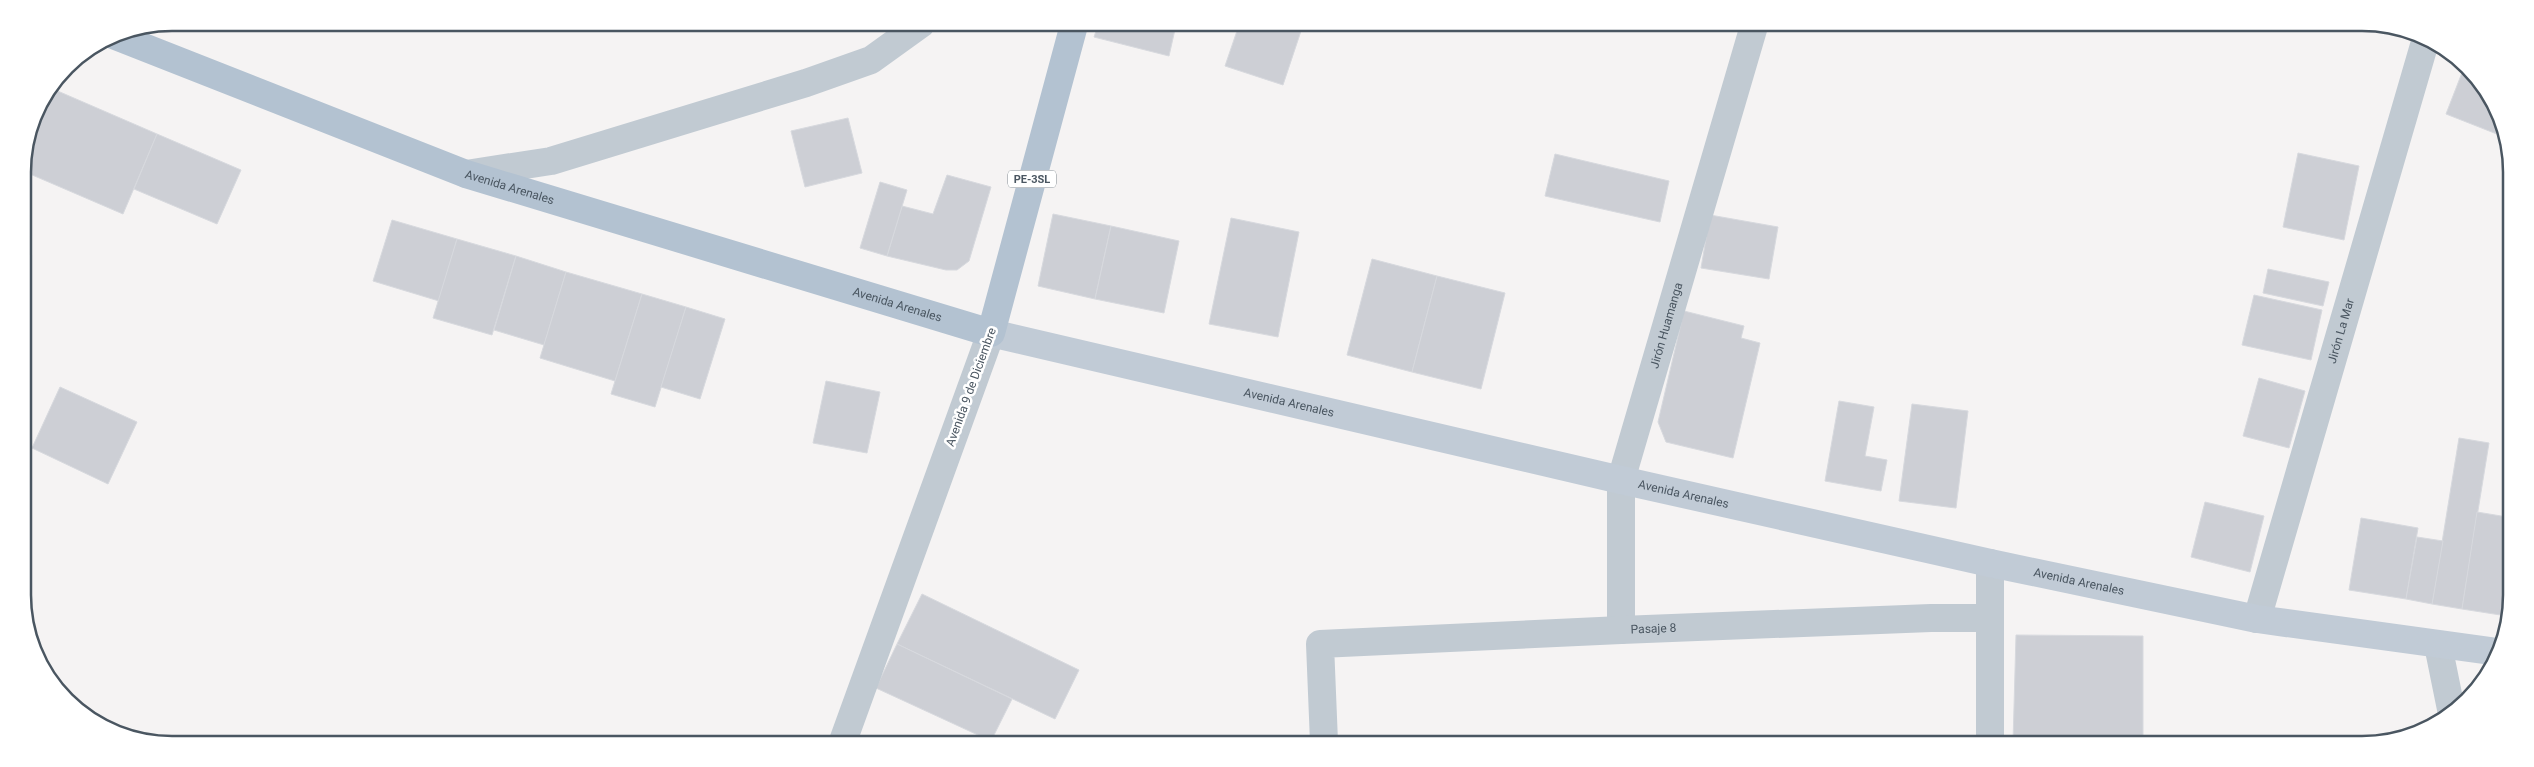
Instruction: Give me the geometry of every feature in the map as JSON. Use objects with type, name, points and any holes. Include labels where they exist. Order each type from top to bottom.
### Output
[{"type":"main road","name":"Avenida 9 de Diciembre","points":[[991,334],[1072,32]]},
{"type":"main road","name":"Avenida Arenales","points":[[125,40],[466,174],[991,334],[1622,480],[2257,619],[2438,646],[2490,651]]},
{"type":"street","name":"Jirón Huamanga","points":[[1622,630],[1622,480],[1752,31]]},
{"type":"street","points":[[466,174],[551,161],[806,83],[871,60],[910,32]]},
{"type":"street","name":"Jirón La Mar","points":[[2257,619],[2424,46]]},
{"type":"street","name":"Avenida 9 de Diciembre","points":[[845,736],[991,334]]},
{"type":"street","points":[[1990,562],[1990,735]]},
{"type":"street","name":"Pasaje 8","points":[[1324,735],[1320,644],[1931,618],[1990,618]]},
{"type":"street","points":[[2438,646],[2450,705]]},
{"type":"building","points":[[1301,31],[1283,85],[1225,66],[1237,32]]},
{"type":"building","points":[[1096,32],[1175,32],[1169,56],[1094,37]]},
{"type":"building","points":[[2462,74],[2479,94],[2488,110],[2497,134],[2446,114]]},
{"type":"building","points":[[57,91],[157,134],[123,214],[32,175],[36,136],[42,118]]},
{"type":"building","points":[[848,118],[862,173],[805,187],[791,131]]},
{"type":"building","points":[[157,134],[241,170],[217,224],[134,189]]},
{"type":"building","points":[[2298,153],[2359,166],[2344,240],[2283,227]]},
{"type":"building","points":[[1555,154],[1669,181],[1660,222],[1545,196]]},
{"type":"building","points":[[947,175],[991,187],[969,261],[957,270],[946,270],[887,256],[902,206],[933,214]]},
{"type":"building","points":[[880,182],[907,190],[887,256],[860,248]]},
{"type":"building","points":[[1053,214],[1111,226],[1095,299],[1038,286]]},
{"type":"building","points":[[1710,215],[1778,227],[1769,279],[1701,268]]},
{"type":"building","points":[[1231,218],[1299,232],[1278,337],[1209,324]]},
{"type":"building","points":[[392,220],[457,239],[439,301],[373,281]]},
{"type":"building","points":[[1111,226],[1179,241],[1164,313],[1095,299]]},
{"type":"building","points":[[457,239],[516,256],[492,335],[433,318]]},
{"type":"building","points":[[516,256],[566,272],[544,345],[494,330]]},
{"type":"building","points":[[1372,259],[1437,276],[1412,372],[1347,355]]},
{"type":"building","points":[[2268,269],[2329,282],[2323,306],[2263,293]]},
{"type":"building","points":[[566,272],[642,294],[615,381],[540,358]]},
{"type":"building","points":[[1437,276],[1505,293],[1481,389],[1412,372]]},
{"type":"building","points":[[642,294],[686,307],[655,407],[611,394]]},
{"type":"building","points":[[2254,295],[2322,310],[2311,360],[2242,345]]},
{"type":"building","points":[[686,307],[725,319],[700,399],[661,387]]},
{"type":"building","points":[[1684,311],[1744,326],[1741,338],[1760,343],[1733,458],[1666,442],[1658,422]]},
{"type":"building","points":[[2259,378],[2305,391],[2289,448],[2243,436]]},
{"type":"building","points":[[826,381],[880,392],[867,453],[813,443]]},
{"type":"building","points":[[60,387],[137,422],[108,484],[32,448]]},
{"type":"building","points":[[1839,401],[1874,407],[1865,456],[1887,460],[1881,491],[1825,481]]},
{"type":"building","points":[[1912,404],[1968,411],[1956,508],[1899,501]]},
{"type":"building","points":[[2459,438],[2489,443],[2462,609],[2432,604]]},
{"type":"building","points":[[2205,502],[2264,516],[2250,572],[2191,557]]},
{"type":"building","points":[[2477,512],[2503,516],[2502,615],[2462,609]]},
{"type":"building","points":[[2361,518],[2418,528],[2406,599],[2349,590]]},
{"type":"building","points":[[2417,537],[2443,541],[2432,604],[2406,599]]},
{"type":"building","points":[[922,594],[1079,670],[1055,719],[897,644]]},
{"type":"building","points":[[2016,635],[2143,636],[2143,735],[2013,735]]},
{"type":"building","points":[[897,644],[1012,699],[994,736],[979,736],[876,688]]}]
